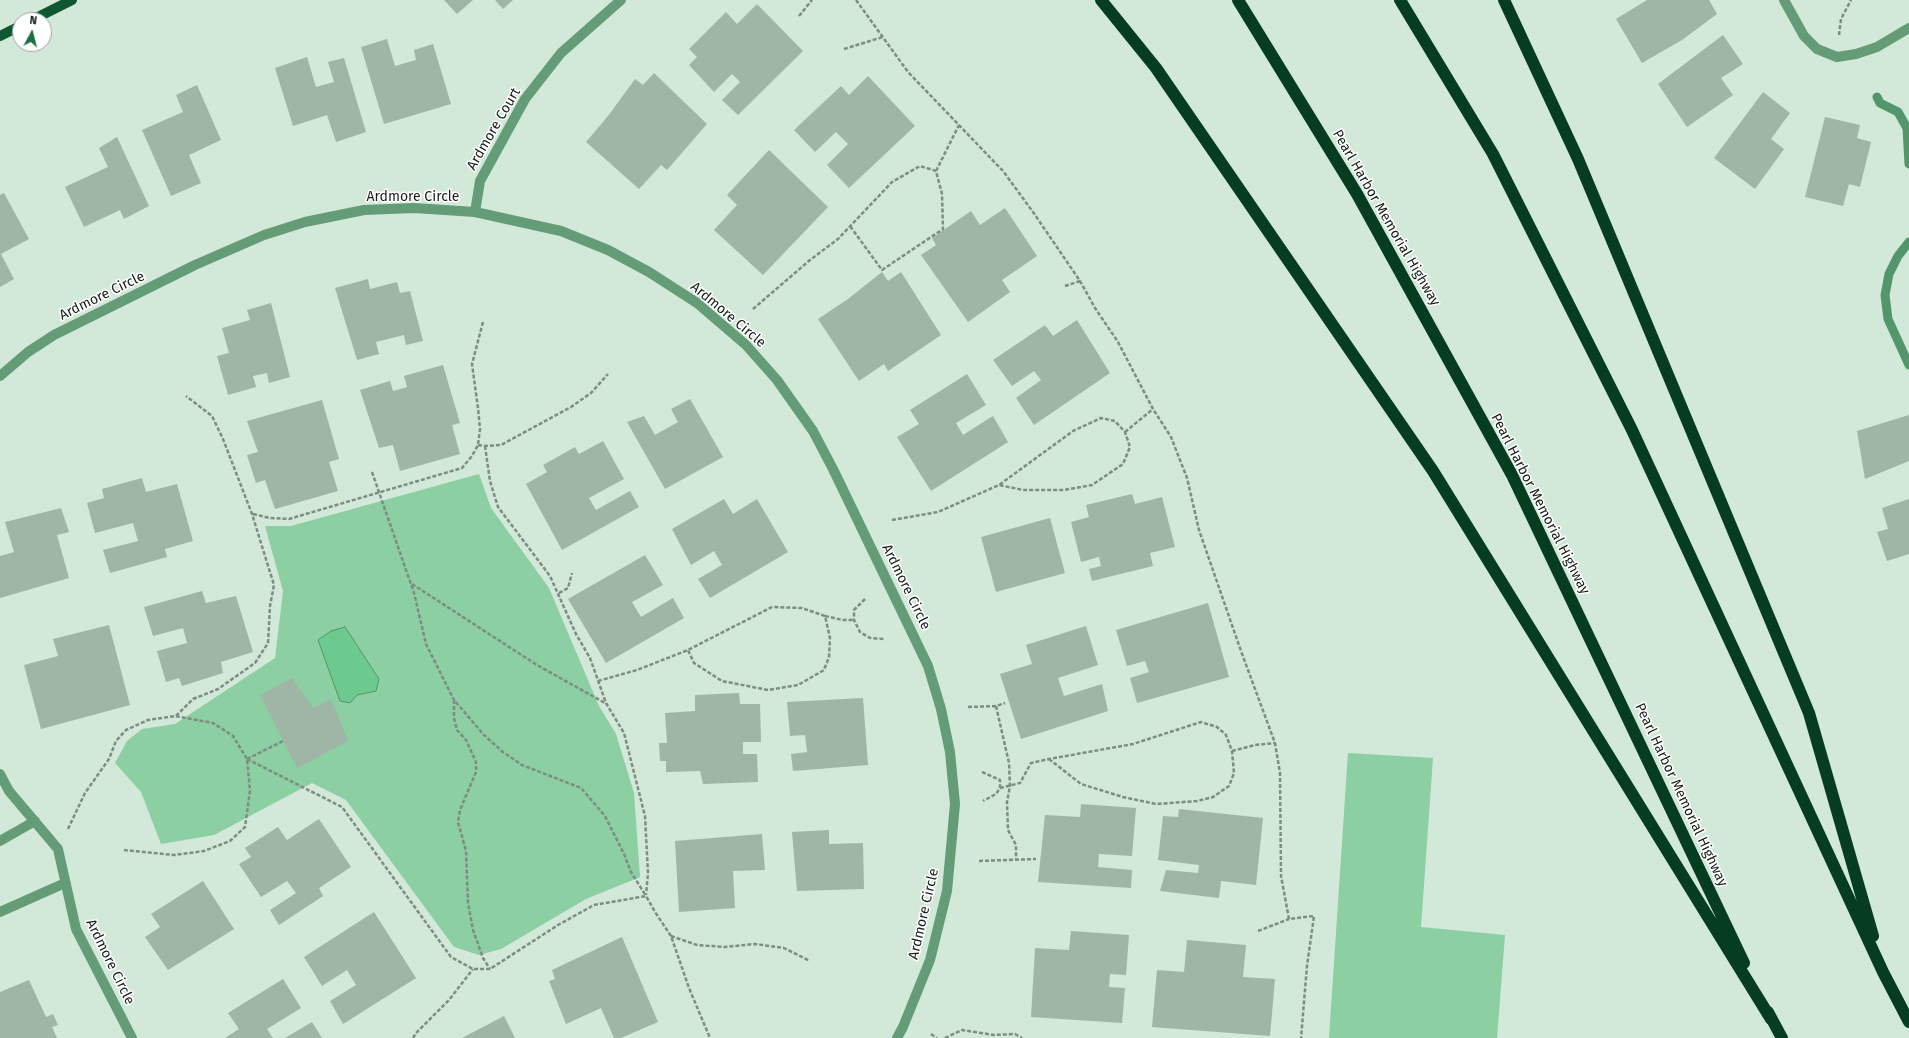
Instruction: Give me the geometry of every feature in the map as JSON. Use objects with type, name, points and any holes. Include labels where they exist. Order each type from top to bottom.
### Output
[{"type":"highway","points":[[1101,0],[1156,68],[1433,471],[1771,1019]]},
{"type":"highway","name":"Pearl Harbor Memorial Highway","points":[[1238,0],[1358,194],[1512,475],[1771,1019],[1782,1038]]},
{"type":"highway","points":[[1400,0],[1492,154],[1628,423],[1883,972],[1909,1022]]},
{"type":"highway","points":[[1504,0],[1578,159],[1809,713],[1883,972]]},
{"type":"main road","points":[[48,12],[72,0]]},
{"type":"main road","points":[[0,36],[12,30]]},
{"type":"street","name":"Ardmore Court","points":[[475,212],[480,181],[525,99],[561,53],[621,0]]},
{"type":"street","points":[[1784,0],[1804,36],[1817,49],[1837,57],[1856,54],[1877,46],[1909,28]]},
{"type":"street","name":"Ardmore Circle","points":[[0,376],[28,352],[54,335],[195,266],[264,235],[305,222],[364,210],[414,208],[475,212],[561,231],[608,250],[649,272],[697,303],[746,345],[777,380],[813,430],[928,666],[941,708],[950,752],[955,804],[947,891],[930,960],[896,1038]]},
{"type":"street","name":"Ardmore Circle","points":[[0,774],[9,792],[58,849],[76,929],[132,1038]]},
{"type":"street","points":[[0,841],[35,821]]},
{"type":"street","points":[[0,912],[65,883]]},
{"type":"path","points":[[799,16],[812,0]]},
{"type":"path","points":[[856,0],[908,72],[1003,171],[1080,281],[1095,308],[1118,342],[1153,409],[1171,437],[1187,478],[1199,530],[1241,652],[1275,743],[1280,773],[1281,876],[1289,919]]},
{"type":"path","points":[[1837,57],[1841,19],[1851,0]]},
{"type":"path","points":[[844,49],[867,40],[883,37]]},
{"type":"path","points":[[850,226],[882,270],[943,229],[942,194],[936,171],[959,125]]},
{"type":"path","points":[[753,309],[810,260],[838,239],[892,182],[920,166],[936,171]]},
{"type":"path","points":[[1065,286],[1080,281]]},
{"type":"path","points":[[252,514],[270,518],[289,519],[462,468],[472,456],[478,444],[480,430],[472,364],[483,322]]},
{"type":"path","points":[[478,444],[485,446],[501,445],[571,407],[591,393],[608,374]]},
{"type":"path","points":[[175,716],[193,699],[218,689],[255,663],[268,643],[270,606],[274,585],[252,514],[212,416],[186,396]]},
{"type":"path","points":[[1125,432],[1153,409]]},
{"type":"path","points":[[892,520],[938,512],[1000,485],[1073,431],[1101,418],[1115,421],[1125,432],[1130,447],[1124,464],[1092,485],[1064,490],[1023,490],[1000,485]]},
{"type":"path","points":[[485,446],[490,481],[498,507],[550,576],[559,593],[576,634],[590,658],[606,703],[624,733],[645,816],[648,873],[646,896]]},
{"type":"path","points":[[372,472],[378,493],[411,584],[426,644],[454,700],[484,735],[503,752],[522,765],[581,788],[605,816],[624,854],[630,872],[646,896],[654,912],[671,936],[689,988],[710,1038]]},
{"type":"path","points":[[559,593],[568,588],[572,573]]},
{"type":"path","points":[[411,584],[537,665],[606,703]]},
{"type":"path","points":[[865,599],[854,610],[854,620],[860,632],[870,638],[885,639]]},
{"type":"path","points":[[598,681],[637,670],[688,650],[772,606],[802,608],[825,616],[843,620],[854,620]]},
{"type":"path","points":[[688,650],[694,663],[722,681],[768,690],[798,685],[824,670],[829,657],[830,638],[825,616]]},
{"type":"path","points":[[454,700],[454,718],[457,730],[466,740],[476,762],[476,772],[460,810],[458,822],[466,851],[468,903],[473,930],[483,958],[490,969]]},
{"type":"path","points":[[968,707],[996,706],[1005,703]]},
{"type":"path","points":[[996,706],[1009,763],[1010,786],[1007,802],[1008,830],[1016,845],[1016,859]]},
{"type":"path","points":[[58,849],[85,793],[109,759],[116,741],[126,730],[148,720],[175,716],[213,723],[233,736],[247,759],[250,791],[245,827],[230,841],[204,851],[174,855],[124,850]]},
{"type":"path","points":[[1000,788],[1020,783],[1031,763],[1049,759],[1133,744],[1174,729],[1201,722],[1216,727],[1226,735],[1232,751],[1234,773],[1229,786],[1213,797],[1197,801],[1156,804],[1123,797],[1081,784],[1049,759]]},
{"type":"path","points":[[247,759],[283,741]]},
{"type":"path","points":[[1232,751],[1255,745],[1275,743]]},
{"type":"path","points":[[247,759],[342,807],[451,957],[473,969],[490,969],[558,925],[594,905],[646,896]]},
{"type":"path","points":[[982,772],[1000,780],[1000,788],[996,794],[982,801]]},
{"type":"path","points":[[979,861],[1036,859]]},
{"type":"path","points":[[1258,931],[1289,919],[1314,916],[1307,966],[1301,1038]]},
{"type":"path","points":[[671,936],[697,945],[724,947],[755,944],[784,948],[810,961]]},
{"type":"path","points":[[413,1038],[416,1033],[449,1000],[473,969]]},
{"type":"path","points":[[945,1038],[962,1030],[994,1035],[1014,1034],[1022,1038]]},
{"type":"path","points":[[931,1034],[937,1038]]},
{"type":"shaded area","points":[[479,474],[491,508],[549,588],[599,706],[616,734],[634,793],[640,877],[586,899],[501,949],[479,955],[454,947],[346,800],[312,783],[214,835],[161,844],[141,792],[115,763],[127,741],[142,729],[175,724],[275,658],[283,591],[265,526],[291,526]]},
{"type":"shaded area","points":[[345,627],[379,679],[376,691],[357,695],[350,703],[340,701],[318,640],[331,631]]},
{"type":"shaded area","points":[[1348,753],[1433,758],[1421,927],[1505,935],[1497,1038],[1329,1038]]},
{"type":"building","points":[[444,0],[473,0],[457,14]]},
{"type":"building","points":[[495,0],[513,0],[503,9]]},
{"type":"building","points":[[1647,0],[1709,0],[1717,14],[1682,40],[1642,63],[1616,19]]},
{"type":"building","points":[[757,4],[803,51],[738,115],[722,100],[740,82],[732,74],[714,92],[689,65],[697,57],[689,49],[726,12],[737,24]]},
{"type":"building","points":[[1723,35],[1743,64],[1721,78],[1733,95],[1687,127],[1658,84]]},
{"type":"building","points":[[387,39],[395,66],[416,60],[414,50],[433,44],[451,104],[384,124],[361,47]]},
{"type":"building","points":[[307,57],[316,87],[334,82],[328,62],[344,58],[366,132],[336,142],[327,115],[293,126],[275,68]]},
{"type":"building","points":[[654,73],[707,124],[667,170],[661,165],[639,189],[586,142],[608,116],[635,79],[643,85]]},
{"type":"building","points":[[868,76],[915,126],[849,188],[827,165],[848,144],[836,132],[815,152],[794,130],[841,86],[849,95]]},
{"type":"building","points":[[197,85],[221,140],[189,155],[201,183],[171,196],[142,130],[183,112],[176,95]]},
{"type":"building","points":[[1763,92],[1790,113],[1771,139],[1784,149],[1755,189],[1714,158]]},
{"type":"building","points":[[1825,117],[1860,125],[1857,138],[1871,142],[1860,187],[1849,184],[1843,206],[1805,197]]},
{"type":"building","points":[[117,137],[149,206],[124,219],[120,210],[84,227],[65,187],[108,167],[99,148]]},
{"type":"building","points":[[769,150],[828,207],[763,275],[714,230],[737,205],[727,195]]},
{"type":"building","points":[[4,193],[29,239],[1,254],[14,279],[0,287],[0,195]]},
{"type":"building","points":[[1005,208],[1037,256],[1002,280],[1010,292],[968,322],[921,255],[936,245],[932,238],[971,211],[980,225]]},
{"type":"building","points":[[882,272],[888,281],[901,272],[941,335],[888,371],[884,364],[859,381],[818,319],[848,299]]},
{"type":"building","points":[[368,279],[370,289],[397,282],[400,293],[410,291],[423,341],[406,345],[404,335],[376,342],[379,354],[357,360],[335,288]]},
{"type":"building","points":[[271,303],[290,377],[269,383],[267,373],[253,376],[256,387],[228,395],[217,356],[229,353],[222,328],[250,320],[247,310]]},
{"type":"building","points":[[1077,320],[1110,373],[1034,425],[1016,398],[1041,380],[1034,371],[1012,386],[993,360],[1045,325],[1053,336]]},
{"type":"building","points":[[443,365],[460,423],[452,425],[460,454],[400,471],[393,445],[379,448],[360,390],[390,381],[393,391],[407,387],[404,376]]},
{"type":"building","points":[[967,374],[986,405],[956,423],[963,435],[993,416],[1008,442],[931,491],[897,437],[919,424],[910,410]]},
{"type":"building","points":[[690,399],[723,457],[665,489],[627,422],[644,416],[655,435],[678,422],[671,409]]},
{"type":"building","points":[[322,400],[339,459],[329,462],[338,491],[275,509],[265,480],[256,483],[247,455],[258,452],[247,421]]},
{"type":"building","points":[[1909,415],[1909,461],[1865,479],[1857,431]]},
{"type":"building","points":[[603,441],[624,479],[589,498],[596,510],[630,491],[639,507],[562,550],[526,484],[547,472],[543,465],[575,447],[579,454]]},
{"type":"building","points":[[142,478],[146,492],[177,484],[193,541],[165,549],[167,557],[110,573],[103,550],[138,541],[133,523],[95,533],[87,503],[104,498],[102,489]]},
{"type":"building","points":[[1132,494],[1135,504],[1162,497],[1175,547],[1150,553],[1153,566],[1092,581],[1089,569],[1101,566],[1099,557],[1081,562],[1071,522],[1089,517],[1086,505]]},
{"type":"building","points":[[724,499],[733,514],[757,499],[788,552],[710,598],[698,579],[722,565],[714,551],[691,565],[672,529]]},
{"type":"building","points":[[1909,499],[1909,554],[1887,561],[1877,532],[1888,529],[1882,508]]},
{"type":"building","points":[[61,508],[69,532],[57,535],[69,578],[0,598],[0,556],[14,552],[5,522]]},
{"type":"building","points":[[1050,518],[1065,573],[996,592],[981,537]]},
{"type":"building","points":[[645,555],[663,585],[632,602],[641,617],[673,598],[684,618],[606,663],[568,599]]},
{"type":"building","points":[[202,591],[206,603],[236,596],[253,652],[221,662],[223,673],[182,686],[179,678],[166,682],[157,651],[187,643],[183,628],[153,636],[144,607]]},
{"type":"building","points":[[1208,603],[1229,677],[1137,703],[1130,678],[1149,672],[1145,661],[1127,666],[1116,630]]},
{"type":"building","points":[[109,625],[130,705],[41,729],[24,665],[58,656],[53,639]]},
{"type":"building","points":[[1086,626],[1098,665],[1058,678],[1064,696],[1102,684],[1108,711],[1021,739],[1000,674],[1032,664],[1026,645]]},
{"type":"building","points":[[292,678],[313,708],[331,699],[348,741],[297,768],[260,695]]},
{"type":"building","points":[[739,693],[740,704],[760,704],[761,742],[743,742],[743,754],[757,754],[758,782],[703,784],[700,771],[666,772],[666,761],[660,761],[659,743],[667,743],[665,713],[695,711],[695,695]]},
{"type":"building","points":[[863,698],[868,765],[793,771],[791,754],[807,752],[805,735],[790,736],[787,702]]},
{"type":"building","points":[[1081,804],[1136,808],[1132,856],[1099,854],[1098,867],[1132,870],[1131,888],[1038,882],[1045,815],[1080,817]]},
{"type":"building","points":[[1179,809],[1263,818],[1256,885],[1221,881],[1219,898],[1160,891],[1166,870],[1198,873],[1199,865],[1158,860],[1163,816],[1178,817]]},
{"type":"building","points":[[319,819],[351,867],[319,888],[323,896],[279,925],[270,910],[296,893],[287,881],[261,897],[239,864],[251,857],[245,848],[278,827],[287,840]]},
{"type":"building","points":[[829,830],[829,844],[863,843],[864,889],[797,891],[792,832]]},
{"type":"building","points":[[762,834],[765,870],[733,871],[735,908],[679,912],[675,841]]},
{"type":"building","points":[[203,881],[234,929],[168,970],[145,937],[160,927],[151,914]]},
{"type":"building","points":[[374,912],[416,978],[343,1024],[330,1001],[356,985],[347,970],[322,986],[304,957]]},
{"type":"building","points":[[1071,931],[1129,935],[1126,975],[1110,974],[1109,987],[1125,988],[1122,1023],[1031,1017],[1035,948],[1069,950]]},
{"type":"building","points":[[622,937],[658,1022],[621,1038],[614,1038],[601,1008],[566,1024],[549,981],[555,979],[552,970]]},
{"type":"building","points":[[1187,940],[1246,945],[1243,977],[1275,979],[1270,1036],[1152,1027],[1157,970],[1184,972]]},
{"type":"building","points":[[283,979],[301,1008],[267,1029],[273,1038],[225,1038],[239,1029],[228,1013]]},
{"type":"building","points":[[29,980],[46,1017],[53,1014],[58,1025],[52,1027],[57,1038],[0,1038],[0,992]]},
{"type":"building","points":[[504,1016],[515,1038],[462,1038]]},
{"type":"building","points":[[312,1022],[322,1038],[285,1038]]},
{"type":"waterway","points":[[1877,97],[1880,103],[1898,112],[1907,128],[1909,164]]},
{"type":"waterway","points":[[1909,242],[1898,256],[1889,274],[1885,295],[1888,319],[1909,365]]}]
